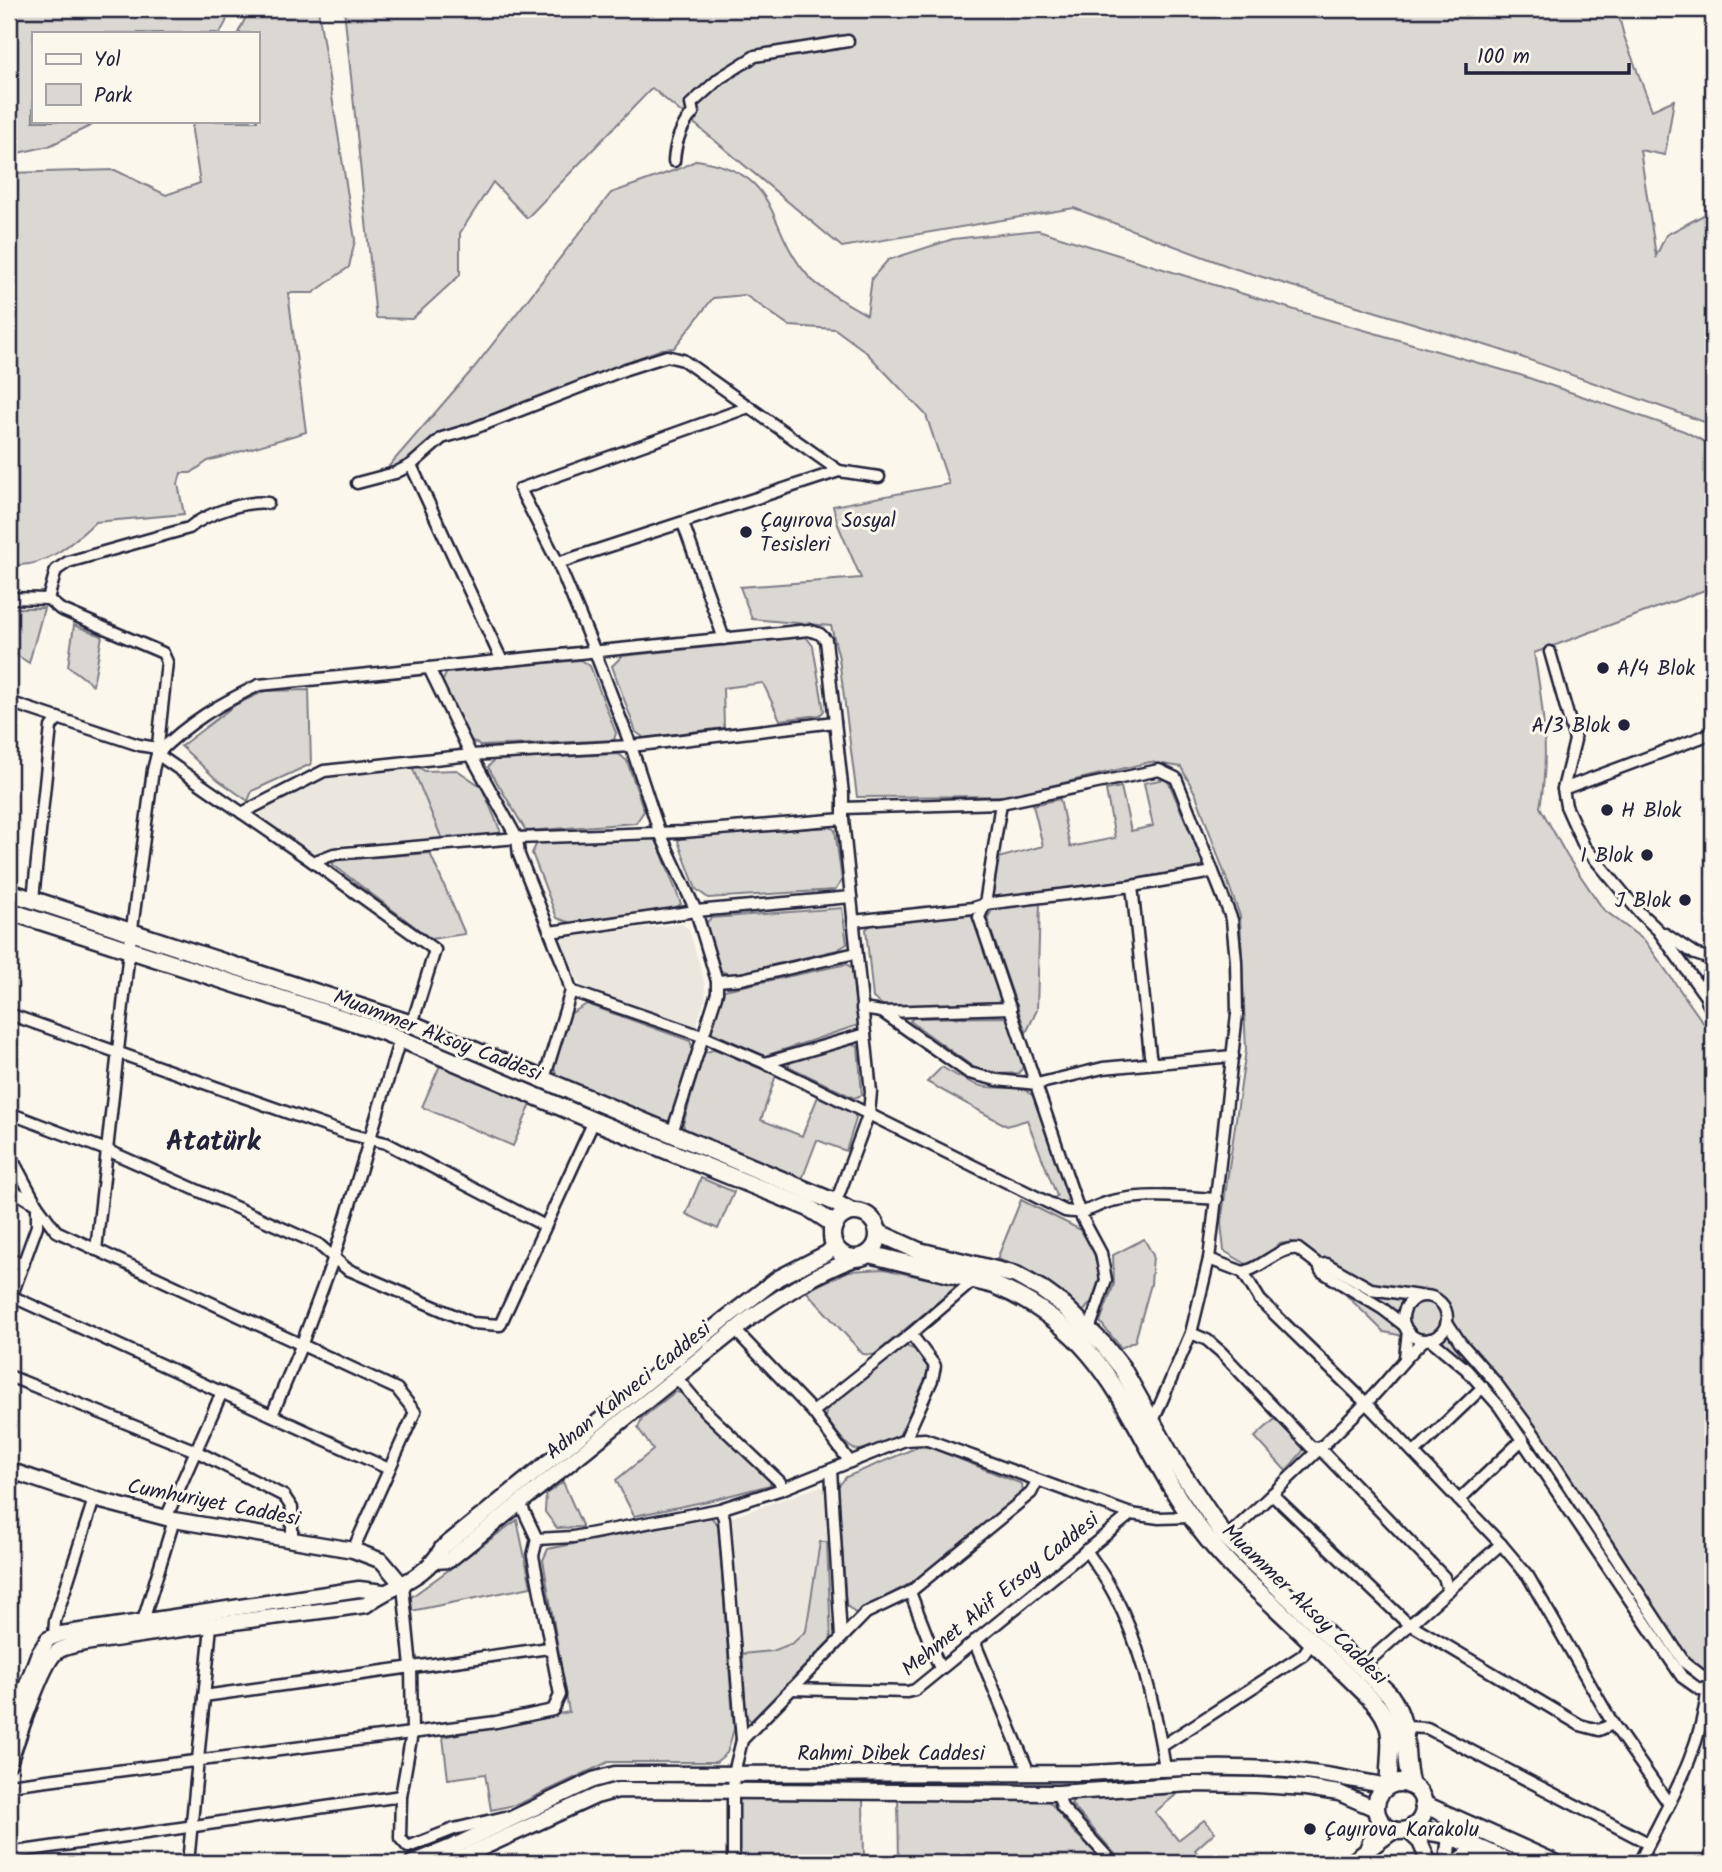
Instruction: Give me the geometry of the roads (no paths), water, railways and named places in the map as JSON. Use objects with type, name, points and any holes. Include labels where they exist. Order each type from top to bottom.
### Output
[{"type":"main road","points":[[9,892],[412,1024],[832,1200],[852,1212],[866,1214],[877,1226],[879,1233],[877,1245],[862,1256],[842,1255],[833,1238],[838,1218],[852,1212]]},
{"type":"main road","name":"Muammer Aksoy Caddesi","points":[[9,911],[400,1039],[809,1208],[832,1223],[833,1238]]},
{"type":"main road","points":[[879,1233],[919,1251],[1016,1275],[1063,1305],[1089,1330],[1122,1368],[1204,1509],[1226,1538],[1389,1695],[1405,1727],[1406,1769],[1411,1786]]},
{"type":"main road","name":"Adnan Kahveci Caddesi","points":[[9,1763],[33,1697],[56,1651],[68,1646],[366,1605],[383,1592],[403,1586],[435,1561],[442,1548],[725,1319],[778,1278],[827,1253],[833,1238]]},
{"type":"main road","name":"Muammer Aksoy Caddesi","points":[[862,1256],[994,1285],[1046,1311],[1085,1346],[1122,1397],[1165,1479],[1229,1564],[1386,1716],[1390,1724],[1392,1744],[1388,1786]]},
{"type":"main road","name":"Adnan Kahveci Caddesi","points":[[435,1561],[449,1560],[735,1330],[788,1291],[822,1272],[862,1256]]},
{"type":"main road","name":"Cumhuriyet Caddesi","points":[[12,1471],[94,1499],[170,1519],[353,1550],[382,1561],[403,1586]]},
{"type":"main road","points":[[9,1733],[13,1708],[38,1655],[48,1639],[54,1636],[359,1589],[383,1592]]},
{"type":"main road","name":"Rahmi Dibek Caddesi","points":[[412,1863],[603,1776],[631,1773],[1089,1773],[1166,1768],[1287,1770],[1388,1786],[1404,1783],[1419,1792],[1423,1804],[1451,1827],[1482,1850],[1511,1863]]},
{"type":"main road","name":"Rahmi Dibek Caddesi","points":[[457,1862],[607,1793],[632,1789],[1058,1793],[1190,1784],[1294,1787],[1339,1793],[1377,1814],[1388,1828],[1424,1831],[1451,1827],[1555,1863]]},
{"type":"main road","points":[[1365,1853],[1377,1814],[1378,1796],[1388,1786]]},
{"type":"main road","points":[[1350,1863],[1405,1829],[1422,1815],[1423,1804]]},
{"type":"main road","points":[[1447,1863],[1451,1827]]},
{"type":"main road","points":[[1405,1829],[1420,1842],[1429,1863]]},
{"type":"main road","points":[[1457,1863],[1472,1851],[1482,1850]]},
{"type":"street","points":[[674,161],[682,129],[693,113],[691,104],[720,78],[755,56],[848,41]]},
{"type":"street","points":[[357,483],[395,473],[411,465],[442,438],[667,356],[683,360],[838,471]]},
{"type":"street","points":[[671,1133],[717,993],[717,981],[696,911],[659,831],[631,746],[595,652],[558,563],[520,489],[749,407]]},
{"type":"street","points":[[411,465],[502,661]]},
{"type":"street","points":[[558,563],[838,471],[879,477]]},
{"type":"street","points":[[48,598],[56,570],[68,562],[189,528],[200,519],[257,501],[268,503]]},
{"type":"street","points":[[683,523],[724,639]]},
{"type":"street","points":[[9,598],[48,598],[60,609],[163,653],[167,662],[132,932],[96,1250]]},
{"type":"street","points":[[157,751],[183,729],[219,705],[259,685],[810,630],[820,634],[827,640],[870,1092],[869,1113],[839,1194],[832,1200]]},
{"type":"street","points":[[1550,652],[1575,740],[1563,789],[1566,806],[1584,846],[1640,913],[1658,930],[1695,954],[1713,960]]},
{"type":"street","points":[[429,668],[471,755],[517,838],[519,855],[571,991],[544,1079]]},
{"type":"street","points":[[9,702],[157,751],[435,950],[412,1024]]},
{"type":"street","points":[[33,900],[51,727],[58,718]]},
{"type":"street","points":[[242,813],[324,772],[471,755],[631,746],[835,722]]},
{"type":"street","points":[[1563,789],[1713,733]]},
{"type":"street","points":[[313,862],[334,854],[517,838],[683,832],[843,813],[1001,803],[1159,770],[1176,778],[1232,920],[1237,1014],[1209,1259],[1191,1333],[1153,1421]]},
{"type":"street","points":[[1001,803],[985,904],[979,916],[1080,1213],[1101,1253],[1106,1280],[1089,1330]]},
{"type":"street","points":[[853,921],[973,908],[985,904],[1132,886],[1213,872]]},
{"type":"street","points":[[1132,886],[1152,1062]]},
{"type":"street","points":[[550,932],[696,911],[851,897]]},
{"type":"street","points":[[1658,930],[1704,994],[1713,1011]]},
{"type":"street","points":[[717,981],[742,979],[856,953]]},
{"type":"street","points":[[1704,994],[1704,985],[1713,969]]},
{"type":"street","points":[[571,991],[702,1036],[765,1063],[1065,1211],[1080,1213],[1112,1201],[1163,1196],[1217,1199]]},
{"type":"street","points":[[862,1009],[882,1012],[1011,1008]]},
{"type":"street","points":[[882,1012],[969,1073],[997,1080],[1037,1084],[1103,1068],[1233,1056]]},
{"type":"street","points":[[9,1014],[345,1133],[386,1143],[545,1226]]},
{"type":"street","points":[[765,1063],[865,1034]]},
{"type":"street","points":[[272,1415],[334,1257],[400,1039]]},
{"type":"street","points":[[9,1112],[109,1151],[318,1244],[346,1269],[472,1323],[500,1325],[594,1121]]},
{"type":"street","points":[[9,1153],[37,1205],[56,1231],[397,1389],[415,1412],[353,1550]]},
{"type":"street","points":[[9,1188],[37,1205]]},
{"type":"street","points":[[37,1205],[37,1226],[10,1300],[222,1392],[389,1469]]},
{"type":"street","points":[[1209,1259],[1243,1272],[1292,1248],[1297,1249],[1319,1265],[1321,1271],[1383,1309],[1466,1369],[1523,1439],[1682,1677],[1699,1689],[1710,1690]]},
{"type":"street","points":[[9,1258],[23,1265]]},
{"type":"street","points":[[1319,1265],[1327,1264],[1371,1289],[1433,1297],[1443,1304],[1447,1322],[1460,1342],[1496,1383],[1539,1441],[1684,1662],[1695,1672],[1711,1678],[1708,1725],[1639,1863]]},
{"type":"street","points":[[1243,1272],[1260,1300],[1366,1403],[1501,1544],[1528,1576],[1613,1724],[1669,1804]]},
{"type":"street","points":[[813,1412],[974,1280]]},
{"type":"street","points":[[1405,1357],[1406,1328],[1403,1320],[1406,1307],[1420,1296]]},
{"type":"street","points":[[1226,1538],[1366,1403],[1397,1371],[1405,1357],[1441,1333],[1447,1322]]},
{"type":"street","points":[[735,1330],[813,1412],[850,1462]]},
{"type":"street","points":[[1191,1333],[1207,1340],[1221,1352],[1311,1447],[1320,1448],[1444,1577],[1448,1591]]},
{"type":"street","points":[[905,1440],[932,1380],[934,1366],[911,1334]]},
{"type":"street","points":[[9,1376],[196,1451],[284,1496],[292,1508],[292,1539]]},
{"type":"street","points":[[676,1377],[704,1410],[780,1482],[782,1489]]},
{"type":"street","points":[[1414,1453],[1483,1387]]},
{"type":"street","points":[[143,1621],[170,1519],[222,1392]]},
{"type":"street","points":[[537,1539],[573,1537],[720,1509],[782,1489],[905,1440],[925,1439],[1130,1514],[1159,1518],[1191,1517]]},
{"type":"street","points":[[1459,1500],[1523,1439]]},
{"type":"street","points":[[831,1470],[841,1637]]},
{"type":"street","points":[[9,1495],[12,1471]]},
{"type":"street","points":[[742,1740],[866,1613],[910,1592],[1031,1493],[1037,1480]]},
{"type":"street","points":[[1272,1494],[1411,1624],[1580,1726],[1599,1730],[1613,1724]]},
{"type":"street","points":[[54,1636],[55,1621],[94,1499]]},
{"type":"street","points":[[9,1785],[496,1722],[553,1710],[560,1695],[533,1556],[537,1539],[520,1503]]},
{"type":"street","points":[[720,1509],[724,1518],[742,1740],[734,1773],[733,1863]]},
{"type":"street","name":"Mehmet Akif Ersoy Caddesi","points":[[791,1689],[915,1690],[1130,1514]]},
{"type":"street","points":[[1362,1667],[1501,1544]]},
{"type":"street","points":[[1086,1550],[1115,1596],[1128,1626],[1149,1691],[1166,1768]]},
{"type":"street","points":[[403,1586],[411,1667],[412,1733],[401,1796],[400,1838],[408,1847],[454,1829],[526,1812]]},
{"type":"street","points":[[910,1592],[940,1669]]},
{"type":"street","points":[[188,1863],[211,1626]]},
{"type":"street","points":[[974,1641],[1029,1773]]},
{"type":"street","points":[[1162,1746],[1303,1655],[1312,1642]]},
{"type":"street","points":[[204,1696],[549,1648]]},
{"type":"street","points":[[1405,1727],[1427,1728],[1648,1843]]},
{"type":"street","points":[[1058,1793],[1062,1807],[1114,1863]]},
{"type":"street","points":[[9,1853],[401,1796]]},
{"type":"place","name":"Çayırova Sosyal Tesisleri","points":[[746,532]]},
{"type":"place","name":"A/4 Blok","points":[[1603,668]]},
{"type":"place","name":"A/3 Blok","points":[[1624,725]]},
{"type":"place","name":"H Blok","points":[[1607,810]]},
{"type":"place","name":"I Blok","points":[[1647,855]]},
{"type":"place","name":"J Blok","points":[[1685,900]]},
{"type":"place","name":"Çayırova Karakolu","points":[[1310,1829]]},
{"type":"district","name":"Atatürk","points":[[213,1140]]}]
